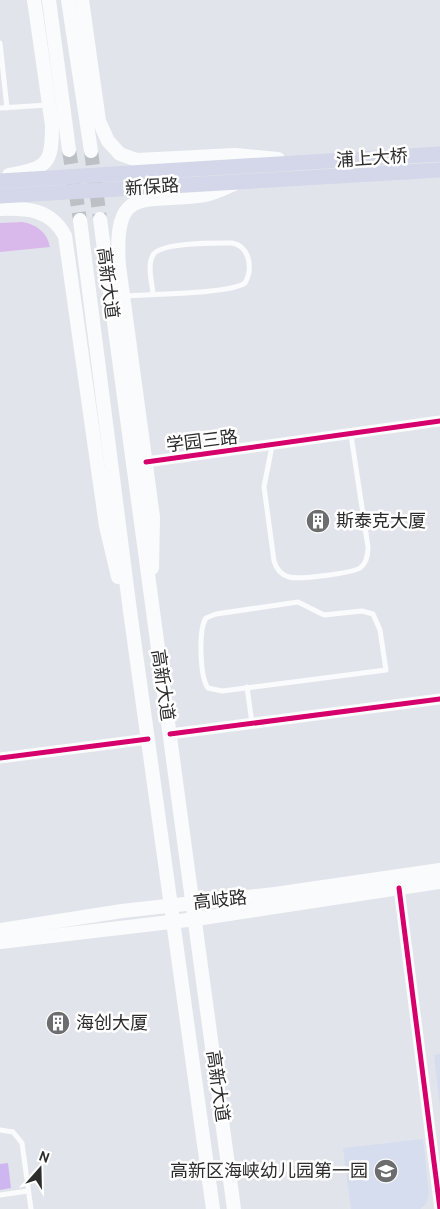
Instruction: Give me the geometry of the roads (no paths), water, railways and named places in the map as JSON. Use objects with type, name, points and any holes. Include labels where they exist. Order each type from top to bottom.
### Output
[{"type":"main road","points":[[0,176],[33,171],[44,164],[52,145],[49,105],[34,0]]},
{"type":"main road","points":[[48,0],[69,150]]},
{"type":"main road","points":[[68,0],[91,151]]},
{"type":"main road","points":[[82,0],[99,120],[108,141],[120,154],[137,160],[235,155],[303,162]]},
{"type":"main road","name":"浦上大桥","points":[[303,162],[440,154]]},
{"type":"main road","name":"新保路","points":[[0,181],[303,162]]},
{"type":"main road","name":"新保路","points":[[0,196],[440,170]]},
{"type":"main road","points":[[152,606],[153,517],[123,296],[117,242],[120,221],[128,208],[146,199],[207,194],[244,181]]},
{"type":"main road","points":[[0,209],[25,208],[44,212],[58,225],[65,236],[106,526],[120,583],[130,611]]},
{"type":"main road","name":"高新大道","points":[[80,220],[130,611],[213,1209]]},
{"type":"main road","name":"高新大道","points":[[100,220],[139,526],[196,919],[234,1209]]},
{"type":"main road","name":"高岐路","points":[[0,930],[171,905],[275,894],[440,870]]},
{"type":"main road","name":"高岐路","points":[[0,942],[196,919],[440,882]]},
{"type":"street","name":"学园三路","points":[[146,462],[351,435],[440,421]]},
{"type":"street","points":[[170,734],[440,699]]},
{"type":"street","points":[[0,758],[148,739]]},
{"type":"street","points":[[399,888],[440,1209]]},
{"type":"lane","points":[[0,43],[7,108]]},
{"type":"lane","points":[[0,108],[49,105]]},
{"type":"lane","points":[[123,296],[153,294],[222,289],[242,285],[249,273],[246,252],[240,245],[232,243],[172,246],[160,249],[153,255],[151,265],[153,294]]},
{"type":"lane","points":[[272,446],[264,487],[275,566],[288,577],[358,569],[367,559],[368,547],[351,435]]},
{"type":"lane","points":[[298,602],[324,615],[368,612],[373,614],[379,624],[386,670],[247,687],[216,691],[205,685],[202,628],[206,618],[210,615],[298,602]]},
{"type":"lane","points":[[247,687],[252,723]]},
{"type":"lane","points":[[0,1130],[9,1130],[20,1138],[31,1209]]},
{"type":"lane","points":[[0,1195],[28,1191]]},
{"type":"tunnel","points":[[69,150],[80,220]]},
{"type":"tunnel","points":[[91,151],[100,219]]},
{"type":"place","name":"斯泰克大厦","points":[[318,521]]},
{"type":"place","name":"海创大厦","points":[[58,1023]]},
{"type":"place","name":"高新区海峡幼儿园第一园","points":[[386,1171]]}]
